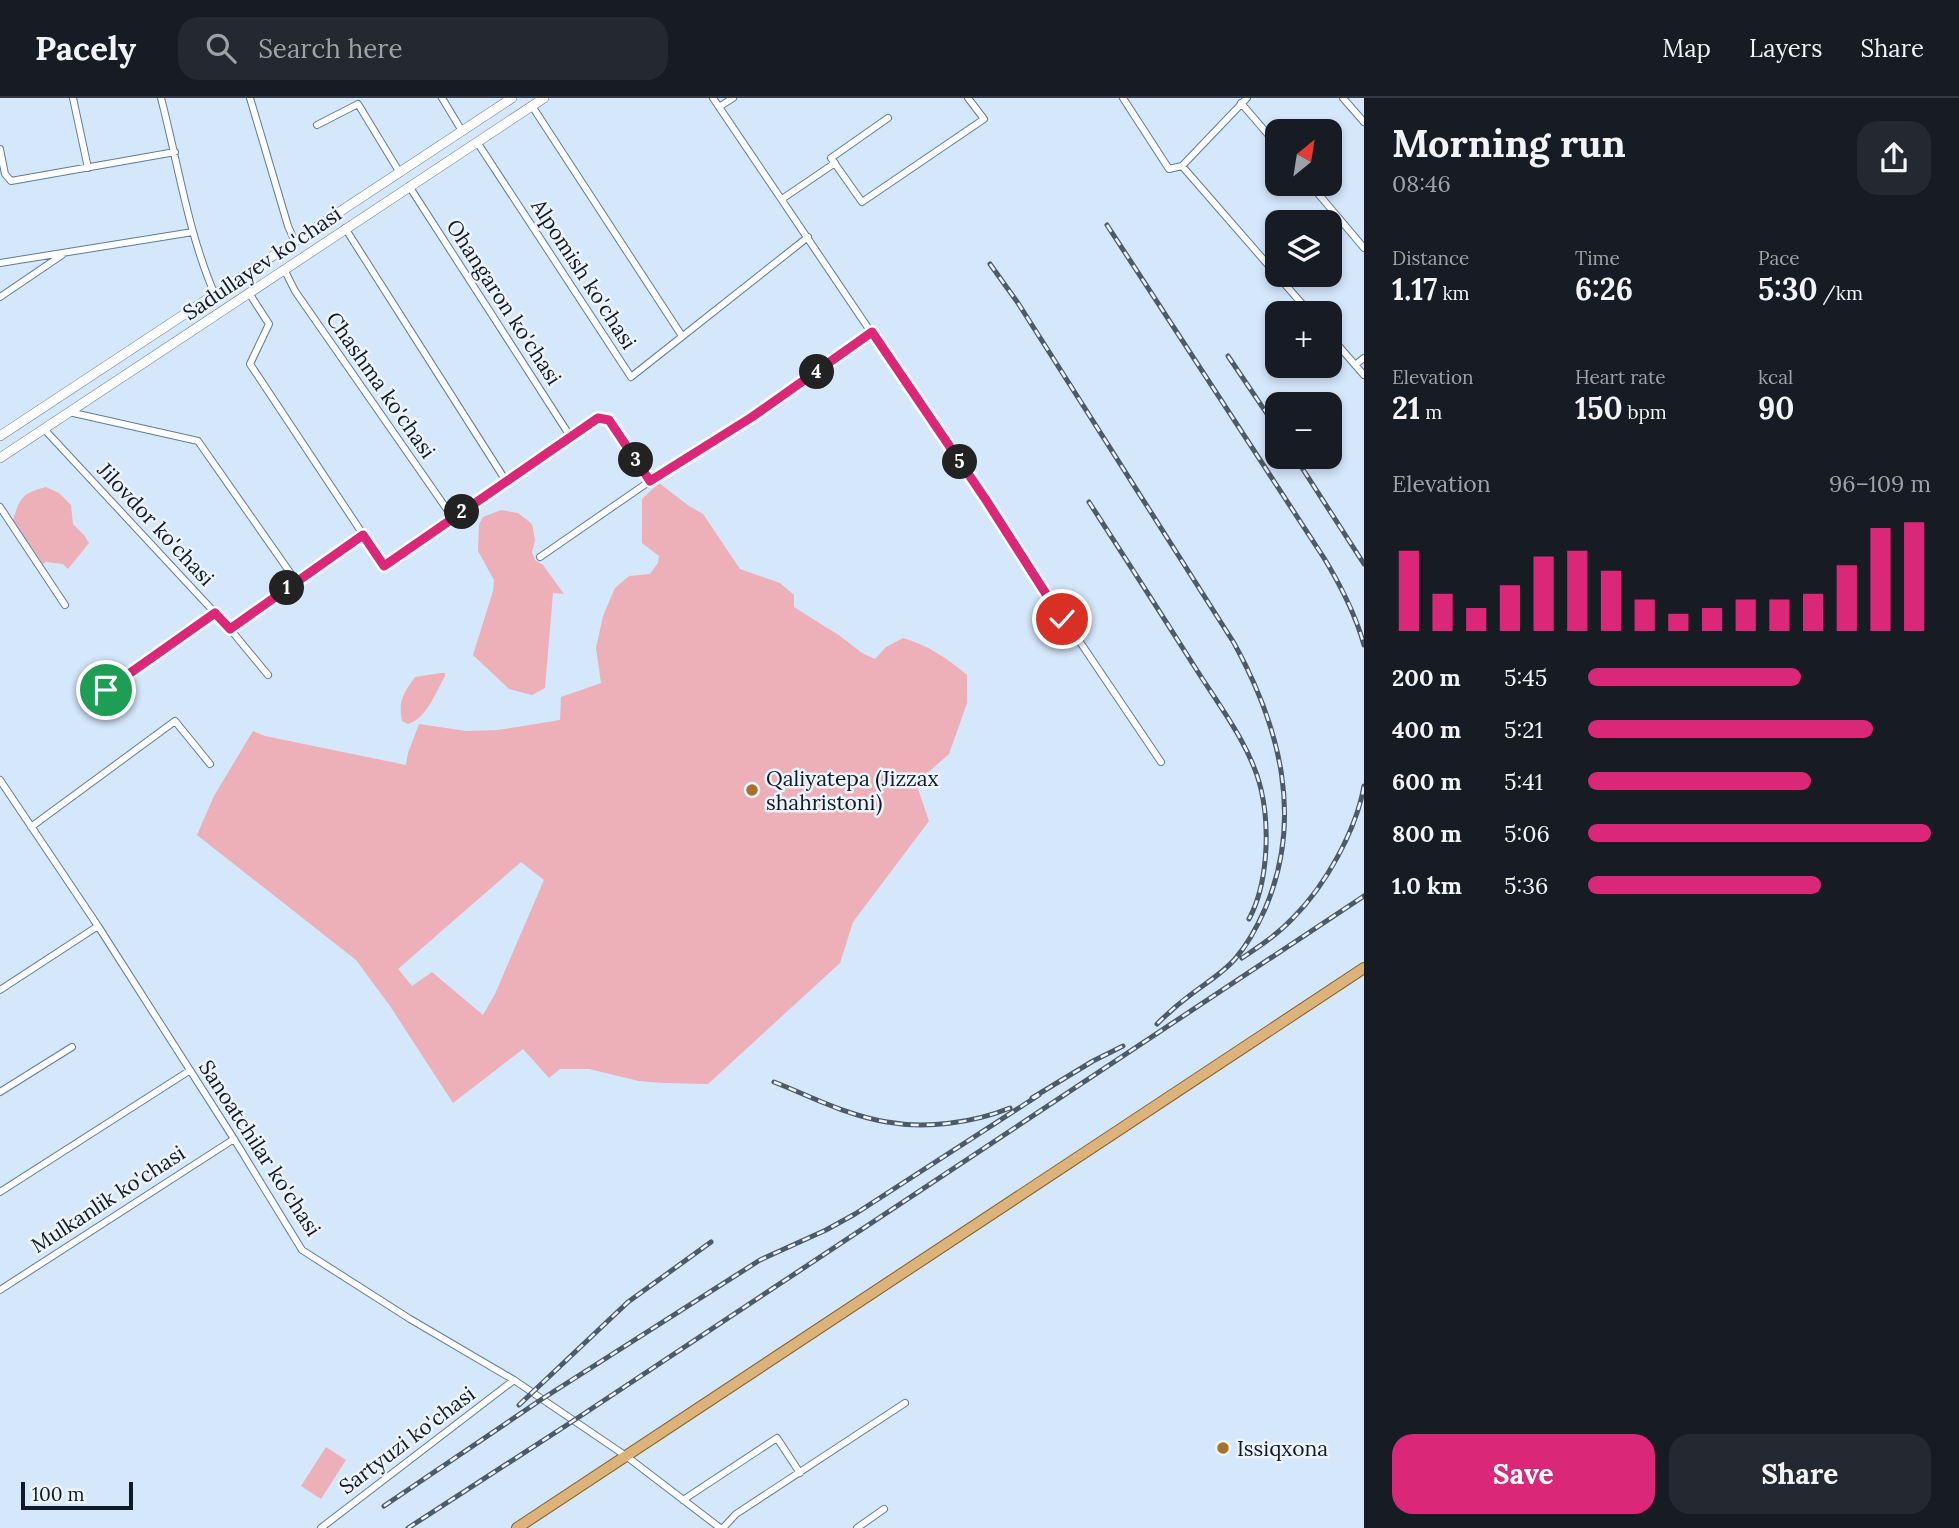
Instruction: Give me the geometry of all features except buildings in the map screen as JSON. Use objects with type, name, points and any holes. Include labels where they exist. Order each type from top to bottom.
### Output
[{"type":"main road","name":"Sadullayev ko'chasi","points":[[0,436],[512,98]]},
{"type":"main road","name":"Sadullayev ko'chasi","points":[[0,458],[544,98]]},
{"type":"main road","points":[[517,1528],[1364,968]]},
{"type":"street","points":[[73,98],[88,167]]},
{"type":"street","points":[[161,98],[193,232],[215,295]]},
{"type":"street","points":[[250,98],[295,242]]},
{"type":"street","points":[[442,98],[462,131]]},
{"type":"street","points":[[713,98],[1161,762]]},
{"type":"street","points":[[719,107],[733,98]]},
{"type":"street","points":[[888,118],[831,158],[862,202],[984,119],[968,98]]},
{"type":"street","points":[[1123,98],[1169,169],[1182,166],[1244,101],[1265,129]]},
{"type":"street","points":[[1343,98],[1364,122]]},
{"type":"street","points":[[317,125],[358,104],[400,173]]},
{"type":"street","points":[[532,106],[682,337]]},
{"type":"street","name":"Alpomish ko'chasi","points":[[477,142],[631,377],[808,237]]},
{"type":"street","points":[[0,149],[5,174],[11,181],[176,152]]},
{"type":"street","points":[[782,199],[835,163]]},
{"type":"street","points":[[1182,166],[1300,301]]},
{"type":"street","name":"Ohangaron ko'chasi","points":[[409,186],[570,436]]},
{"type":"street","points":[[1320,196],[1364,248]]},
{"type":"street","points":[[345,228],[506,481]]},
{"type":"street","points":[[0,263],[193,232]]},
{"type":"street","points":[[0,297],[64,254]]},
{"type":"street","name":"Chashma ko'chasi","points":[[284,269],[295,291],[453,518]]},
{"type":"street","points":[[249,293],[269,324],[250,364],[384,566],[598,418],[609,420],[650,481]]},
{"type":"street","points":[[540,556],[650,481],[752,417],[872,332]]},
{"type":"street","points":[[1342,350],[1364,375]]},
{"type":"street","points":[[1355,365],[1364,358]]},
{"type":"street","points":[[69,412],[198,441],[296,581]]},
{"type":"street","name":"Jilovdor ko'chasi","points":[[44,429],[230,629],[268,675]]},
{"type":"street","points":[[0,507],[65,605]]},
{"type":"street","points":[[230,629],[363,535]]},
{"type":"street","points":[[106,690],[215,613]]},
{"type":"street","points":[[31,827],[175,721],[210,764]]},
{"type":"street","name":"Sanoatchilar ko'chasi","points":[[0,780],[97,926],[303,1250],[410,1319],[514,1380],[626,1456],[722,1528]]},
{"type":"street","points":[[0,990],[97,926]]},
{"type":"street","points":[[0,1092],[72,1047]]},
{"type":"street","points":[[0,1192],[189,1071]]},
{"type":"street","name":"Mulkanlik ko'chasi","points":[[0,1290],[234,1139]]},
{"type":"street","name":"Sartyuzi ko'chasi","points":[[321,1528],[514,1380]]},
{"type":"street","points":[[722,1528],[736,1514],[905,1403]]},
{"type":"street","points":[[683,1500],[777,1438],[800,1473]]},
{"type":"street","points":[[858,1528],[884,1509]]},
{"type":"shaded area","name":"Qaliyatepa (Jizzax shahristoni)","points":[[659,483],[703,514],[740,569],[780,583],[794,595],[794,607],[862,653],[875,659],[886,647],[903,638],[921,644],[953,663],[967,675],[967,703],[949,754],[916,783],[929,821],[853,922],[840,963],[708,1084],[639,1081],[589,1069],[560,1069],[549,1078],[523,1049],[453,1103],[390,1006],[356,960],[197,835],[214,796],[253,731],[265,736],[406,765],[419,724],[466,731],[498,730],[560,720],[561,697],[601,683],[596,648],[603,616],[615,588],[629,576],[650,574],[658,563],[659,556],[642,543],[642,499]],"holes":[[[521,862],[544,880],[495,994],[483,1015],[432,972],[412,986],[398,969]]]},
{"type":"shaded area","points":[[46,487],[59,493],[71,505],[73,524],[89,543],[68,569],[63,564],[43,564],[13,520],[23,497]]},
{"type":"shaded area","points":[[501,510],[518,513],[532,524],[535,540],[532,552],[535,560],[543,565],[564,594],[553,593],[545,688],[532,695],[509,689],[473,655],[494,580],[478,551],[479,524],[483,517]]},
{"type":"shaded area","points":[[445,673],[445,676],[426,710],[415,721],[408,724],[402,721],[402,698],[415,677]]},
{"type":"shaded area","points":[[326,1447],[346,1460],[321,1499],[301,1486]]},
{"type":"railway","points":[[1107,225],[1324,558],[1347,600],[1364,645]]},
{"type":"railway","points":[[990,264],[1018,303],[1234,643],[1264,707],[1274,740],[1281,773],[1283,841],[1277,875],[1265,909],[1252,935],[1235,959],[1157,1024]]},
{"type":"railway","points":[[1228,356],[1265,411]]},
{"type":"railway","points":[[1303,469],[1364,564]]},
{"type":"railway","points":[[1089,502],[1234,728],[1256,773],[1264,804],[1266,838],[1264,873],[1249,919]]},
{"type":"railway","points":[[1242,958],[1293,918],[1316,890],[1338,857],[1354,821],[1364,786]]},
{"type":"railway","points":[[408,1528],[1364,896]]},
{"type":"railway","points":[[1032,1098],[1123,1046]]},
{"type":"railway","points":[[774,1082],[858,1115],[902,1124],[949,1123],[1010,1108]]},
{"type":"railway","points":[[384,1506],[542,1399],[760,1260],[855,1214],[1039,1095]]},
{"type":"railway","points":[[519,1405],[628,1302],[711,1242]]},
{"type":"place","name":"Qaliyatepa (Jizzax shahristoni)","points":[[752,790]]},
{"type":"place","name":"Issiqxona","points":[[1223,1448]]},
{"type":"route","points":[[106,690],[215,613],[230,629],[363,535],[384,566],[598,418],[609,420],[650,481],[752,417],[872,332],[986,500],[1062,619]]}]
